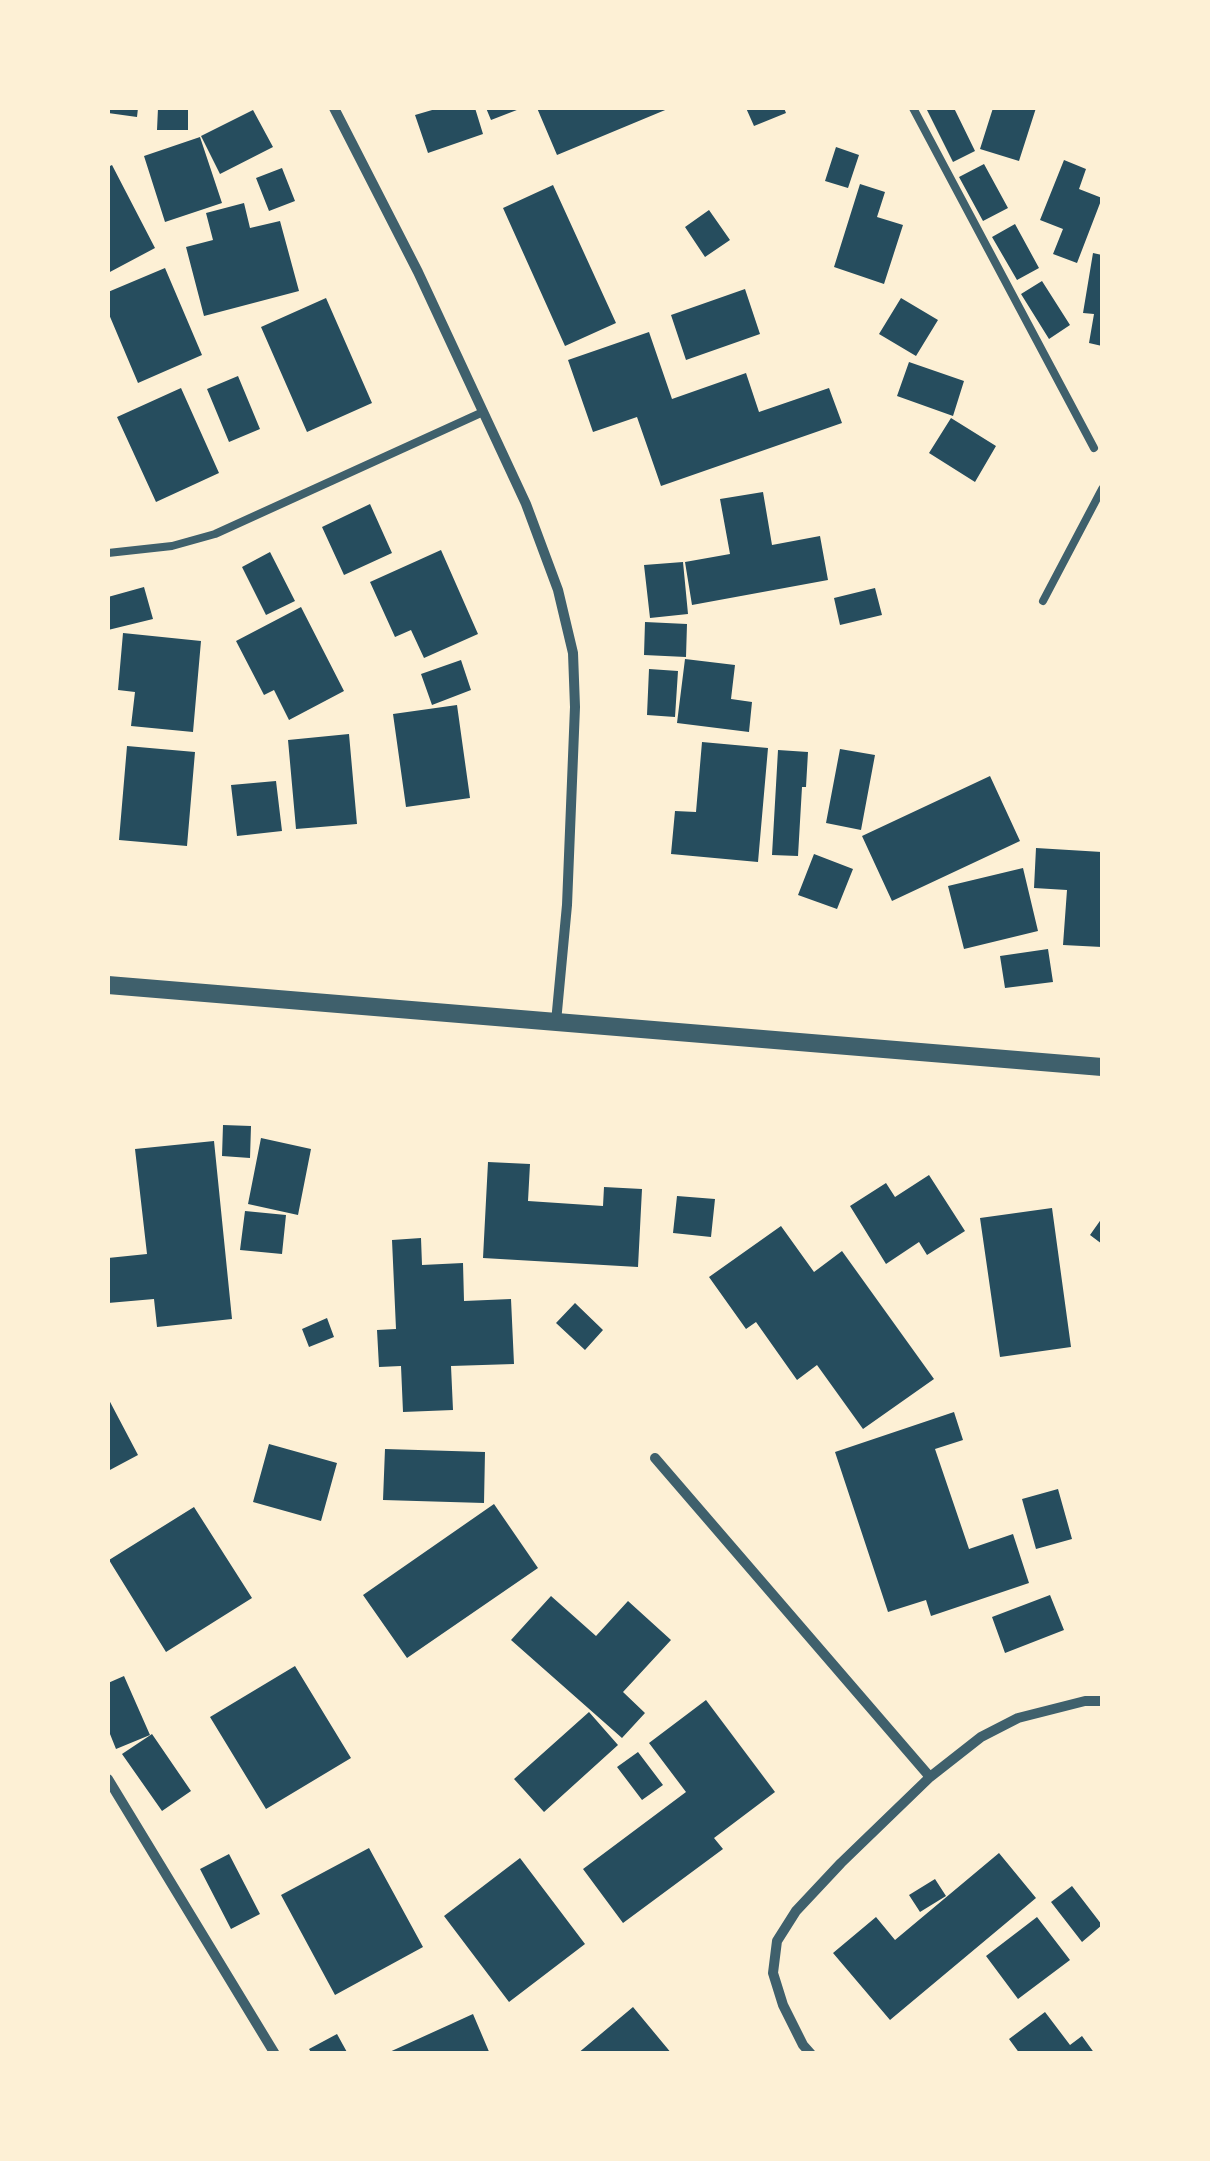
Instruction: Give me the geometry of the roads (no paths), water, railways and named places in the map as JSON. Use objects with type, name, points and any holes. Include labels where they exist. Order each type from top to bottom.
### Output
[{"type":"street","points":[[334,108],[418,272],[526,504],[558,590],[573,654],[576,707],[567,905],[556,1022]]},
{"type":"street","points":[[108,986],[1102,1067]]},
{"type":"street","points":[[655,1458],[930,1777]]},
{"type":"street","points":[[811,2054],[783,2005],[773,1972],[777,1941],[796,1911],[930,1777],[981,1737],[1018,1718],[1084,1701],[1102,1701]]},
{"type":"street","points":[[108,1779],[275,2054]]},
{"type":"lane","points":[[913,108],[1094,448]]},
{"type":"lane","points":[[108,553],[172,546],[216,534],[483,412]]},
{"type":"lane","points":[[1043,602],[1102,489]]}]
